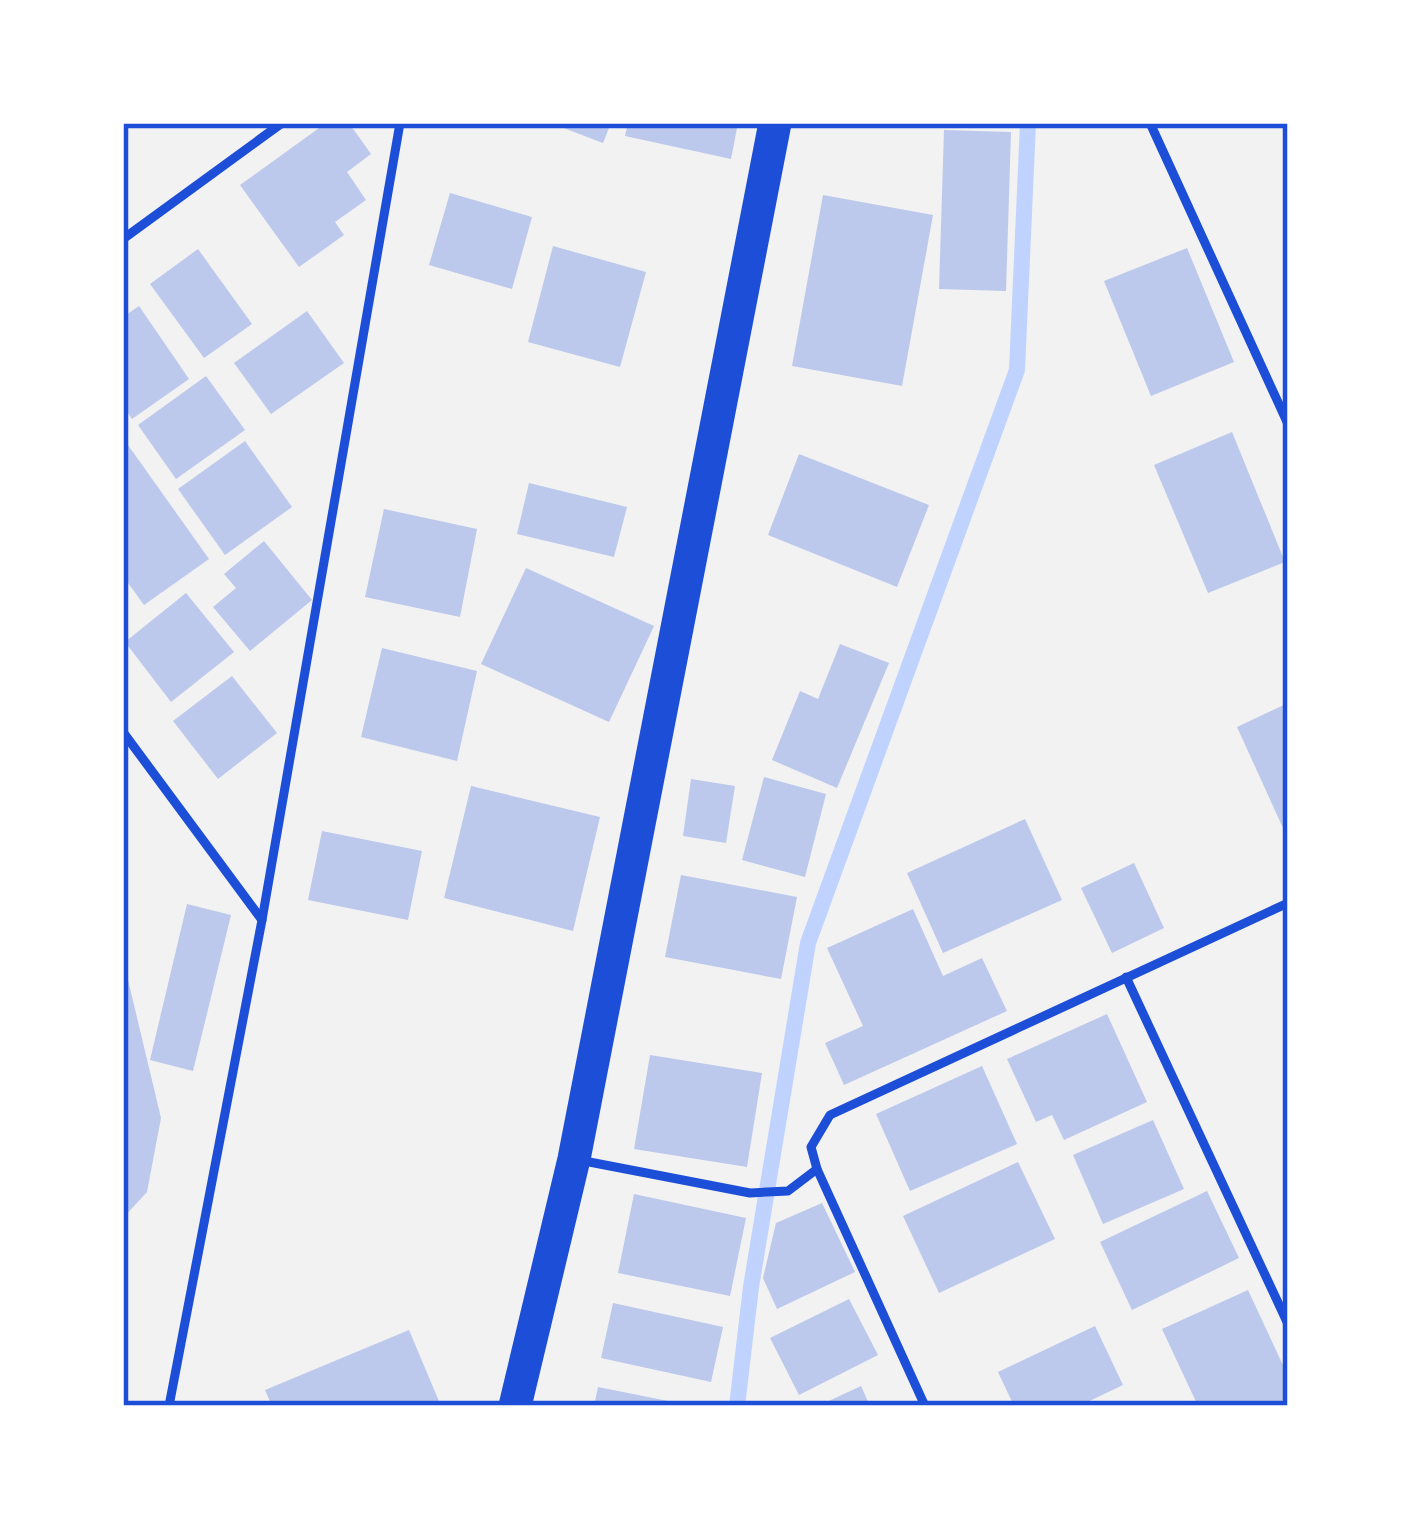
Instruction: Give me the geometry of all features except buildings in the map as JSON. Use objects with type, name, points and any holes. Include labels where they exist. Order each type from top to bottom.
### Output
[{"type":"highway","points":[[515,1406],[574,1159],[775,123]]},
{"type":"lane","points":[[123,239],[282,123]]},
{"type":"lane","points":[[169,1406],[262,920],[400,123]]},
{"type":"lane","points":[[1150,123],[1288,424]]},
{"type":"lane","points":[[123,732],[262,920]]},
{"type":"lane","points":[[925,1406],[817,1169],[811,1147],[830,1115],[1288,903]]},
{"type":"lane","points":[[1126,977],[1288,1324]]},
{"type":"lane","points":[[574,1159],[750,1193],[788,1191],[817,1169]]},
{"type":"waterway","points":[[737,1406],[751,1287],[808,943],[1017,370],[1028,123]]}]
